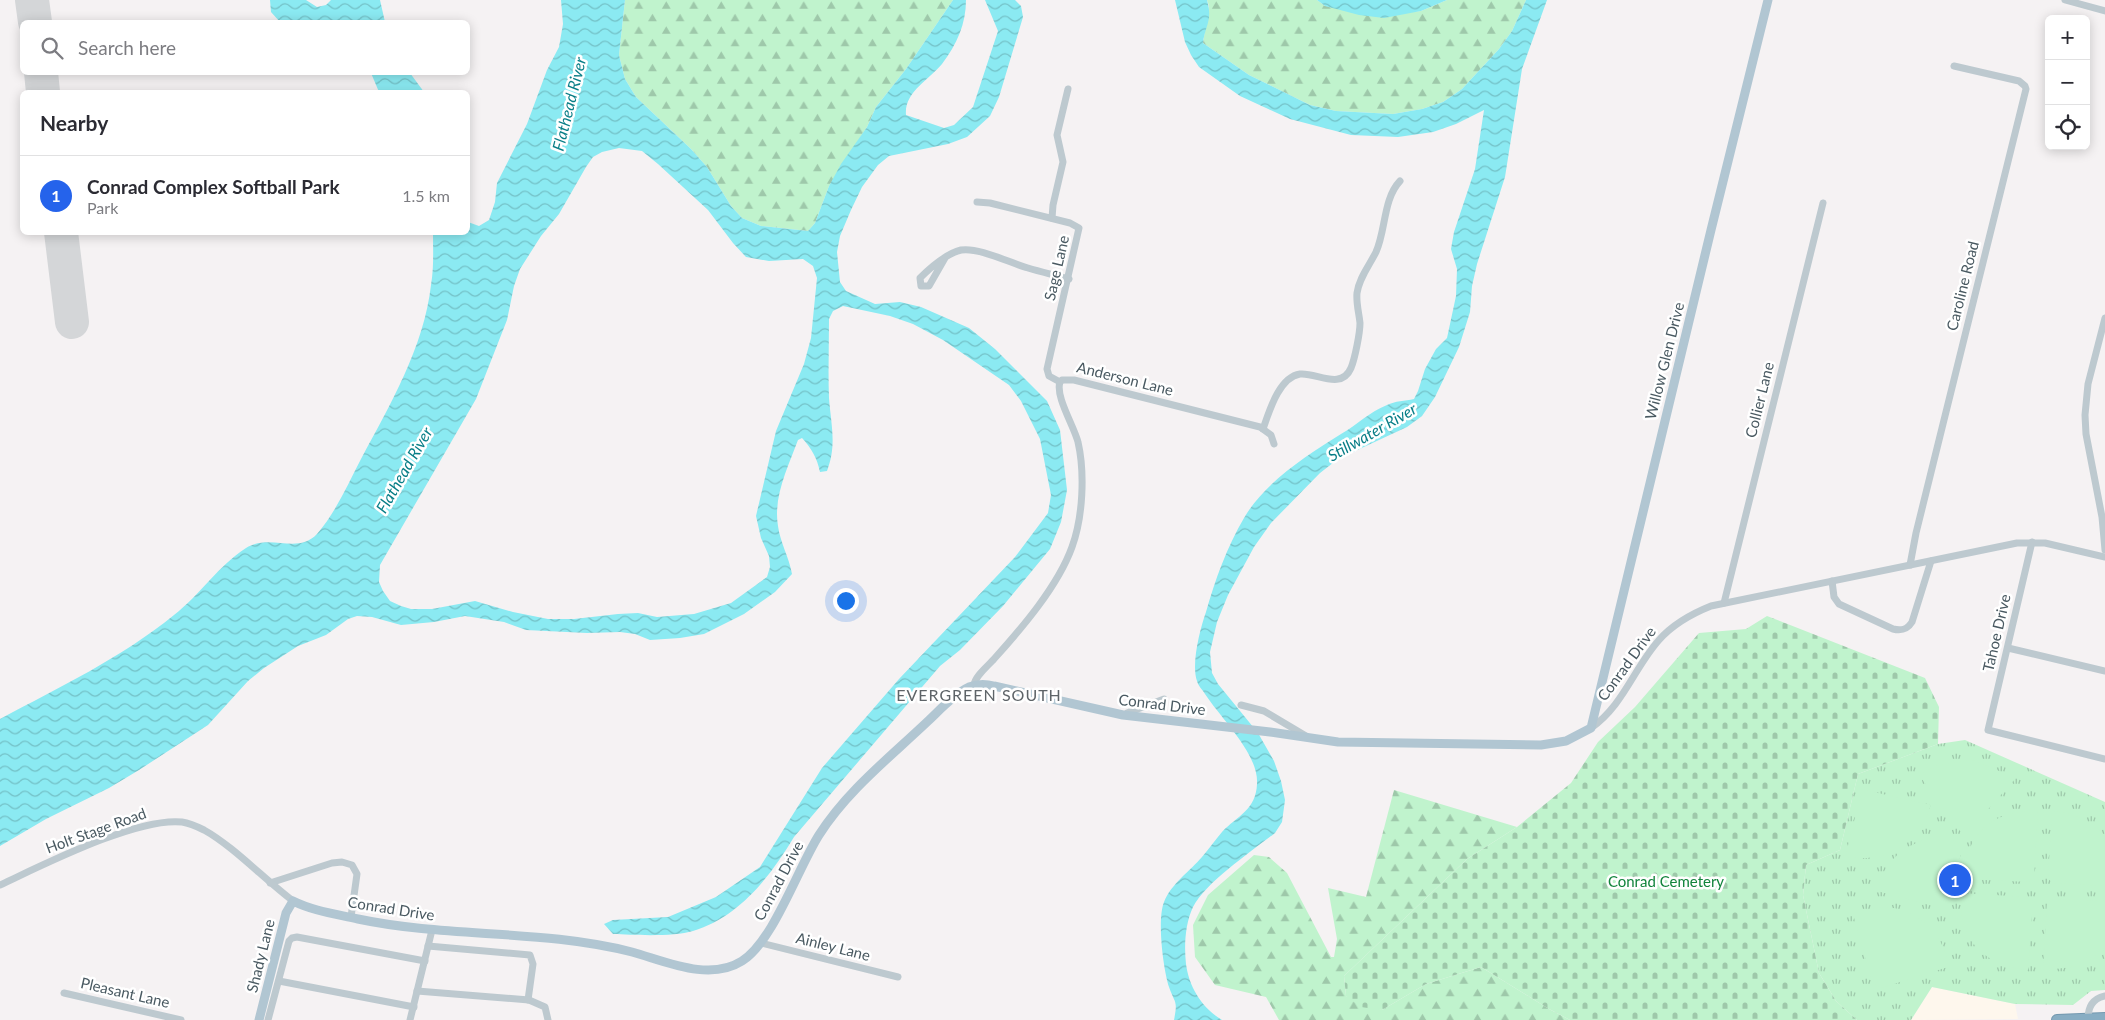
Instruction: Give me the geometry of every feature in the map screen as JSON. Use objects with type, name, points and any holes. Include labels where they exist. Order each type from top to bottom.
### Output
[{"type":"highway","points":[[2057,1020],[2105,1018]]},
{"type":"main road","name":"Willow Glen Drive","points":[[1591,728],[1710,230],[1768,0]]},
{"type":"main road","name":"Conrad Drive","points":[[293,901],[312,909],[396,926],[595,944],[706,970],[717,970],[734,966],[748,957],[761,943],[808,853],[840,807],[872,774],[938,713],[964,690],[974,686],[994,686],[1118,714],[1360,744],[1536,746],[1566,741],[1591,728]]},
{"type":"main road","name":"Shady Lane","points":[[259,1020],[286,913],[293,901]]},
{"type":"street","points":[[2065,0],[2105,11]]},
{"type":"street","name":"Caroline Road","points":[[1910,565],[1916,533],[2026,89],[2018,81],[1954,66]]},
{"type":"street","points":[[1052,218],[1052,205],[1063,162],[1056,135],[1068,89]]},
{"type":"street","points":[[1274,444],[1272,436],[1264,429],[1271,404],[1290,379],[1299,374],[1337,380],[1344,377],[1351,368],[1360,327],[1357,291],[1360,281],[1376,251],[1392,191],[1400,181]]},
{"type":"street","name":"Sage Lane","points":[[977,202],[990,203],[1052,218],[1070,223],[1079,228],[1047,370],[1049,376],[1060,382]]},
{"type":"street","name":"Collier Lane","points":[[1724,603],[1823,204]]},
{"type":"street","points":[[945,258],[963,250],[976,251],[1068,279]]},
{"type":"street","points":[[2105,318],[2088,384],[2085,415],[2105,550]]},
{"type":"street","name":"Anderson Lane","points":[[974,686],[976,679],[1004,648],[1048,591],[1065,563],[1075,538],[1080,503],[1082,467],[1076,434],[1058,391],[1062,380],[1074,380],[1264,429]]},
{"type":"street","name":"Conrad Drive","points":[[1591,728],[1613,708],[1651,650],[1668,631],[1687,616],[1724,603],[2001,546],[2032,542],[2058,545],[2105,557]]},
{"type":"street","name":"Tahoe Drive","points":[[2032,542],[1988,730],[2105,759]]},
{"type":"street","points":[[1832,581],[1834,597],[1839,604],[1893,629],[1901,630],[1912,622],[1931,560]]},
{"type":"street","points":[[2008,648],[2105,671]]},
{"type":"street","points":[[1118,714],[1134,712],[1164,699]]},
{"type":"street","points":[[1241,705],[1264,711],[1296,730],[1321,740]]},
{"type":"street","name":"Holt Stage Road","points":[[0,885],[114,836],[158,823],[183,822],[205,830],[270,883]]},
{"type":"street","points":[[270,883],[332,863],[342,862],[352,865],[357,874],[351,917]]},
{"type":"street","points":[[270,883],[293,901]]},
{"type":"street","points":[[410,1020],[432,930]]},
{"type":"street","points":[[268,1020],[289,941],[292,938],[297,937],[424,960]]},
{"type":"street","name":"Ainley Lane","points":[[761,943],[898,977]]},
{"type":"street","points":[[428,946],[530,955],[533,964],[528,1000]]},
{"type":"street","points":[[279,981],[414,1007]]},
{"type":"street","points":[[417,991],[528,1000],[545,1007],[548,1020]]},
{"type":"street","name":"Pleasant Lane","points":[[64,993],[181,1020]]},
{"type":"street","points":[[2088,1019],[2092,1003],[2105,996]]},
{"type":"shaded area","points":[[1932,987],[2015,1004],[2018,1019],[1911,1020]]},
{"type":"green space","points":[[625,0],[953,0],[906,69],[876,107],[867,127],[829,186],[815,223],[808,231],[761,226],[742,218],[731,206],[707,167],[691,149],[636,97],[625,79],[619,55]]},
{"type":"green space","points":[[1207,0],[1317,0],[1325,6],[1403,13],[1421,11],[1447,0],[1526,0],[1512,31],[1499,49],[1462,89],[1443,102],[1422,109],[1393,114],[1336,111],[1310,105],[1249,75],[1203,43],[1209,6]]},
{"type":"green space","name":"Conrad Cemetery","points":[[1767,616],[1925,678],[1939,707],[1938,744],[1858,774],[1840,850],[1806,865],[1803,895],[1819,973],[1836,1001],[1857,1020],[1570,1020],[1481,967],[1426,984],[1382,1010],[1361,1007],[1346,996],[1344,976],[1467,859],[1517,827],[1571,783],[1598,742],[1635,707],[1699,633],[1746,629]]},
{"type":"green space","points":[[1965,740],[2105,802],[2105,990],[2091,991],[2073,1005],[2015,1004],[1932,987],[1911,1020],[1857,1020],[1836,1001],[1819,973],[1803,895],[1806,865],[1840,850],[1858,774],[1938,744]]},
{"type":"green space","points":[[1972,760],[2015,779],[1969,831],[1960,831],[1919,775],[1936,766]]},
{"type":"green space","points":[[1394,790],[1517,827],[1467,859],[1344,976],[1346,996],[1382,1010],[1426,984],[1481,967],[1570,1020],[1279,1020],[1266,997],[1215,985],[1195,957],[1193,925],[1208,895],[1254,855],[1269,857],[1287,873],[1331,957],[1334,957],[1337,939],[1328,888],[1366,897]]},
{"type":"green space","points":[[1865,790],[1931,805],[1918,831],[1899,848],[1888,854],[1875,857],[1845,857],[1861,794]]},
{"type":"green space","points":[[2038,810],[2034,878],[2030,882],[1963,879],[1965,862],[1970,848],[1984,827],[2007,815]]},
{"type":"green space","points":[[2052,811],[2060,811],[2081,818],[2105,836],[2105,886],[2052,883],[2048,878]]},
{"type":"green space","points":[[1945,836],[1955,841],[1962,849],[1949,905],[1944,909],[1877,891],[1880,879],[1886,869],[1901,852],[1922,841]]},
{"type":"green space","points":[[1961,893],[2028,897],[2033,903],[2028,970],[2005,966],[1985,955],[1977,948],[1965,929]]},
{"type":"green space","points":[[2051,899],[2105,901],[2105,945],[2092,958],[2070,967],[2043,969],[2047,902]]},
{"type":"green space","points":[[1878,907],[1896,908],[1907,912],[1925,923],[1943,947],[1948,967],[1881,988],[1872,982],[1853,914]]},
{"type":"water","points":[[270,0],[306,0],[317,7],[326,5],[331,0],[380,0],[385,20],[278,20],[271,12]]},
{"type":"water","name":"Flathead River","points":[[561,0],[625,0],[619,55],[625,79],[636,97],[691,149],[707,167],[731,206],[742,218],[761,226],[808,231],[815,223],[829,186],[841,164],[867,127],[876,107],[906,69],[953,0],[966,0],[966,9],[960,34],[942,64],[918,87],[906,107],[906,115],[944,128],[954,125],[973,107],[998,31],[985,0],[1015,0],[1021,6],[1023,17],[999,97],[990,116],[967,137],[948,144],[889,156],[878,165],[862,187],[851,210],[840,236],[837,252],[840,282],[846,291],[875,304],[900,302],[921,307],[969,328],[995,349],[1047,401],[1060,430],[1067,490],[1061,522],[1050,549],[1003,606],[960,650],[940,666],[794,837],[764,881],[739,906],[710,925],[685,933],[654,935],[613,934],[604,924],[613,920],[668,917],[716,897],[760,867],[822,768],[899,679],[1015,557],[1048,513],[1051,495],[1040,439],[1021,401],[1009,385],[943,340],[913,324],[890,316],[843,306],[833,311],[829,319],[829,398],[833,444],[830,462],[827,471],[820,472],[816,458],[809,446],[802,438],[798,440],[782,482],[777,515],[779,532],[792,574],[775,592],[744,614],[704,634],[650,640],[635,634],[620,632],[587,633],[526,630],[504,622],[465,616],[434,622],[401,625],[372,617],[357,616],[348,619],[326,635],[298,646],[264,668],[248,681],[208,725],[139,770],[109,788],[46,819],[0,846],[0,719],[90,671],[154,631],[183,607],[227,563],[246,548],[265,542],[301,543],[317,534],[330,517],[394,397],[413,353],[421,331],[431,285],[433,235],[470,235],[470,223],[479,226],[489,220],[495,202],[497,183],[527,124],[547,70],[559,47],[563,24]],"holes":[[[619,148],[642,151],[708,210],[746,257],[769,261],[803,259],[813,266],[817,278],[811,338],[804,364],[776,431],[756,516],[761,538],[769,556],[770,567],[767,577],[731,603],[694,614],[657,617],[638,613],[574,619],[548,619],[513,612],[475,601],[432,609],[411,609],[390,601],[379,582],[380,565],[476,399],[507,320],[514,286],[520,269],[541,236],[559,214],[593,157],[602,152]]]},
{"type":"water","name":"Stillwater River","points":[[1175,0],[1207,0],[1209,18],[1203,43],[1249,75],[1310,105],[1336,111],[1393,114],[1422,109],[1443,102],[1462,89],[1499,49],[1512,31],[1526,0],[1547,0],[1522,69],[1505,177],[1477,264],[1472,286],[1470,312],[1459,347],[1435,397],[1422,416],[1407,427],[1338,459],[1320,473],[1271,523],[1254,547],[1228,595],[1217,622],[1210,652],[1212,673],[1218,684],[1258,733],[1274,761],[1285,800],[1282,822],[1275,833],[1230,867],[1208,887],[1193,907],[1188,921],[1185,950],[1190,981],[1203,1003],[1222,1020],[1174,1020],[1176,1005],[1167,979],[1161,931],[1162,910],[1171,889],[1202,857],[1222,832],[1245,812],[1256,793],[1256,773],[1246,749],[1199,686],[1195,674],[1197,646],[1201,628],[1217,576],[1232,540],[1244,518],[1263,493],[1287,471],[1374,411],[1393,403],[1414,399],[1425,369],[1436,349],[1447,338],[1456,296],[1457,269],[1451,249],[1454,232],[1475,169],[1484,110],[1456,124],[1433,132],[1398,137],[1351,135],[1290,119],[1240,96],[1199,67],[1185,42]]},
{"type":"water","points":[[1317,0],[1447,0],[1421,11],[1384,18],[1359,15],[1325,6]]},
{"type":"water","points":[[372,75],[411,75],[423,90],[378,90]]},
{"type":"runway","points":[[32,0],[35,20]]},
{"type":"runway","points":[[41,75],[43,90]]},
{"type":"runway","points":[[61,235],[72,322]]},
{"type":"place","name":"Conrad Complex Softball Park","points":[[1955,880]]},
{"type":"district","name":"EVERGREEN SOUTH","points":[[979,695]]}]
